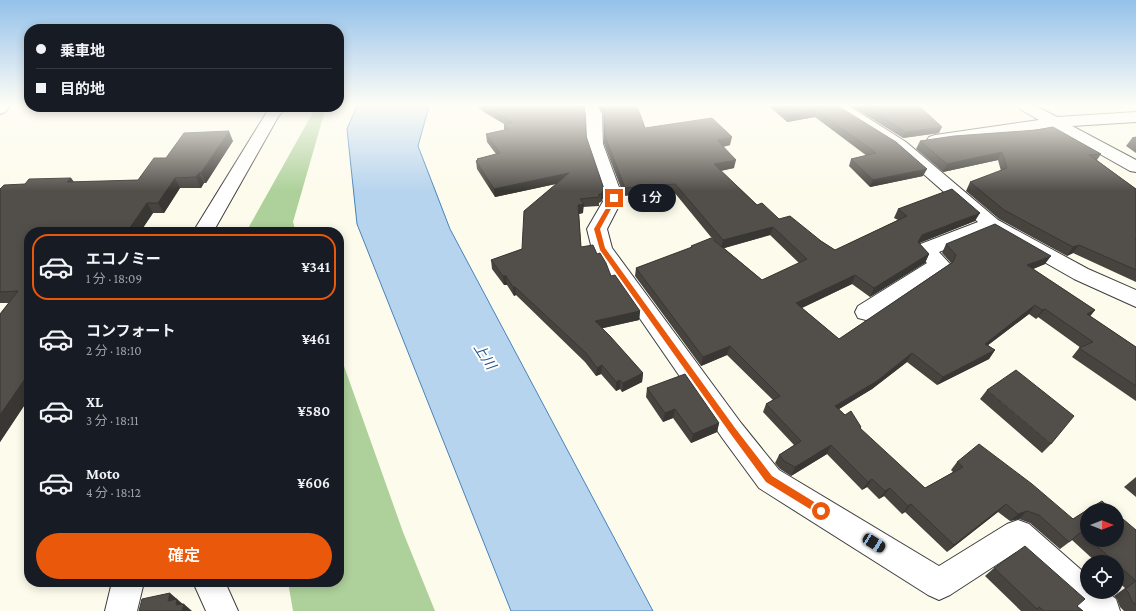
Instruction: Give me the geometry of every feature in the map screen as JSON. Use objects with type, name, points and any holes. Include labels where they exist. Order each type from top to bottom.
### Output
[{"type":"street","points":[[206,227],[260,135]]},
{"type":"street","points":[[595,135],[595,144],[614,198],[597,229],[602,248],[732,431],[769,479],[939,584],[1018,534],[1104,611]]},
{"type":"street","points":[[896,135],[913,143],[991,224],[1081,274],[1136,299]]},
{"type":"street","points":[[913,143],[970,135]]},
{"type":"street","points":[[1078,135],[1136,167]]},
{"type":"street","points":[[866,312],[940,264],[925,250],[991,224]]},
{"type":"street","points":[[121,611],[127,587]]},
{"type":"street","points":[[211,587],[222,611]]},
{"type":"green space","points":[[301,135],[318,135],[293,222],[294,227],[249,227]]},
{"type":"green space","points":[[344,366],[403,532],[435,611],[293,611],[289,587],[344,587]]},
{"type":"water","name":"上川","points":[[348,135],[421,135],[418,146],[450,229],[653,611],[511,611],[357,224]]},
{"type":"building","points":[[183,135],[227,135],[201,173],[199,173],[196,177],[175,178],[158,203],[147,203],[130,227],[24,227],[24,380],[0,415],[0,314],[18,291],[0,292],[0,189],[4,185],[25,184],[29,179],[71,178],[67,182],[138,180],[154,158],[166,158]]},
{"type":"building","points":[[486,135],[586,135],[604,189],[601,194],[599,194],[599,197],[580,199],[584,204],[578,205],[581,247],[593,245],[597,254],[600,253],[606,263],[611,276],[615,275],[640,311],[595,321],[643,373],[623,383],[620,380],[616,382],[602,365],[597,368],[586,353],[515,287],[513,287],[506,276],[503,276],[491,260],[522,249],[524,211],[569,173],[494,189],[476,161],[478,160],[477,159],[500,153]]},
{"type":"building","points":[[605,135],[729,135],[732,137],[717,140],[736,160],[714,164],[757,205],[762,203],[779,219],[790,216],[821,241],[835,250],[907,216],[898,209],[952,189],[980,213],[922,235],[918,242],[929,254],[874,288],[855,275],[796,303],[839,339],[953,262],[956,255],[946,244],[995,224],[1051,256],[1027,265],[1095,310],[1087,314],[1136,347],[1136,386],[1079,348],[1093,342],[1045,309],[1042,310],[1035,305],[985,344],[995,350],[943,377],[912,353],[877,381],[835,406],[845,415],[851,411],[861,427],[860,428],[925,488],[963,467],[957,462],[979,444],[1032,484],[1073,519],[1080,514],[1080,533],[1069,542],[1039,515],[1027,511],[1018,514],[1006,504],[954,545],[911,504],[908,506],[890,488],[885,491],[872,479],[868,482],[831,445],[795,467],[784,461],[779,455],[801,441],[766,404],[780,396],[730,346],[703,357],[636,268],[692,247],[691,246],[711,238],[762,280],[807,259],[773,227],[723,240],[675,184],[625,188]]},
{"type":"building","points":[[850,135],[884,135],[896,142],[927,169],[873,180],[851,159],[876,153]]},
{"type":"building","points":[[975,135],[1066,135],[1101,154],[1089,155],[1136,189],[1136,270],[1079,245],[1073,247],[1004,210],[970,182],[1007,168],[1002,152],[947,164],[920,141]]},
{"type":"building","points":[[1016,370],[1074,416],[1051,444],[987,390]]},
{"type":"building","points":[[685,374],[719,423],[693,434],[675,409],[665,413],[647,388]]},
{"type":"building","points":[[1124,520],[1136,530],[1136,581],[1124,570],[1124,555],[1107,555],[1098,547],[1124,547]]},
{"type":"building","points":[[1025,546],[1080,595],[1080,599],[1085,599],[1077,606],[1083,611],[1044,611],[1039,607],[1037,609],[994,568]]},
{"type":"building","points":[[1136,581],[1136,605],[1125,589]]},
{"type":"building","points":[[170,593],[168,601],[177,599],[176,605],[184,604],[182,611],[139,611],[142,599]]},
{"type":"route","points":[[614,198],[597,229],[602,248],[732,431],[769,479],[821,511]]}]
